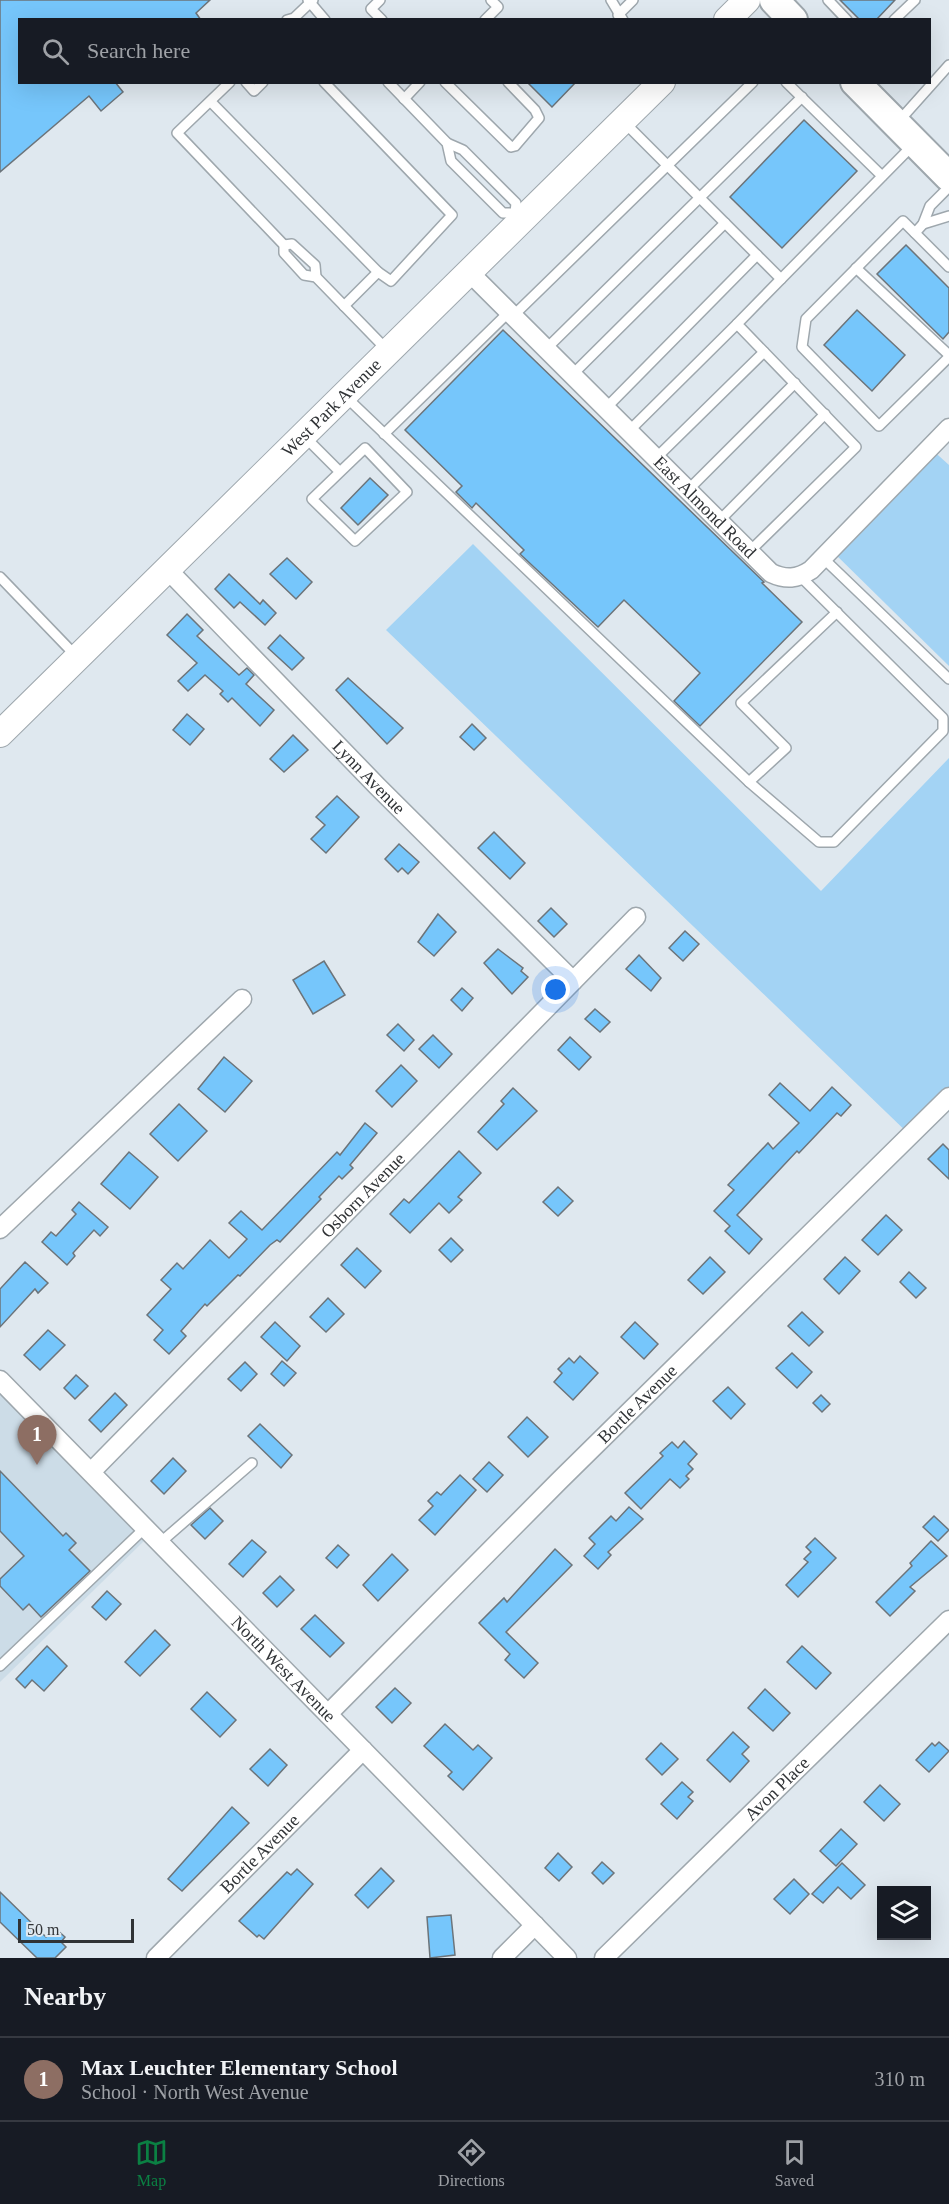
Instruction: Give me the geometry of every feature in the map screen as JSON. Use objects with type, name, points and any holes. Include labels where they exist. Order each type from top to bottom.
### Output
[{"type":"main road","points":[[729,18],[747,0]]},
{"type":"main road","points":[[774,0],[791,18]]},
{"type":"main road","name":"West Park Avenue","points":[[0,734],[469,272],[518,217],[660,84]]},
{"type":"main road","points":[[857,84],[949,177]]},
{"type":"street","name":"East Almond Road","points":[[469,272],[771,573],[790,578],[801,577]]},
{"type":"street","points":[[801,577],[824,558],[949,428]]},
{"type":"street","name":"Lynn Avenue","points":[[167,568],[385,794],[573,981]]},
{"type":"street","name":"Osborn Avenue","points":[[91,1472],[636,917]]},
{"type":"street","points":[[0,1229],[242,999]]},
{"type":"street","name":"Bortle Avenue","points":[[328,1714],[558,1480],[946,1103]]},
{"type":"street","name":"North West Avenue","points":[[1,1384],[147,1527],[567,1958]]},
{"type":"street","name":"Avon Place","points":[[604,1958],[949,1620]]},
{"type":"street","name":"Bortle Avenue","points":[[156,1958],[363,1749]]},
{"type":"street","points":[[502,1958],[535,1925]]},
{"type":"lane","points":[[380,0],[371,9],[380,18]]},
{"type":"lane","points":[[487,18],[498,7],[491,0]]},
{"type":"lane","points":[[611,0],[620,17],[633,0]]},
{"type":"lane","points":[[828,0],[845,18]]},
{"type":"lane","points":[[896,18],[915,0]]},
{"type":"lane","points":[[293,18],[310,1],[323,18]]},
{"type":"lane","points":[[629,431],[882,176],[949,65]]},
{"type":"lane","points":[[228,84],[177,133],[284,246],[284,253],[304,276],[316,277]]},
{"type":"lane","points":[[248,84],[254,91],[261,84]]},
{"type":"lane","points":[[211,102],[378,272],[391,281],[452,215],[326,84]]},
{"type":"lane","points":[[389,84],[447,143],[463,150],[516,203],[518,217],[503,213],[451,160],[447,143]]},
{"type":"lane","points":[[404,99],[418,84]]},
{"type":"lane","points":[[447,84],[511,147],[515,147],[539,118],[535,110],[510,84]]},
{"type":"lane","points":[[384,434],[668,166],[751,84]]},
{"type":"lane","points":[[788,84],[882,176]]},
{"type":"lane","points":[[546,349],[801,97]]},
{"type":"lane","points":[[623,121],[781,279]]},
{"type":"lane","points":[[915,233],[924,224],[930,206],[949,187]]},
{"type":"lane","points":[[924,224],[949,216]]},
{"type":"lane","points":[[856,268],[949,356],[879,426],[802,347],[806,319],[856,268],[903,221],[949,267]]},
{"type":"lane","points":[[572,375],[725,223]]},
{"type":"lane","points":[[284,246],[292,244],[315,265],[316,277],[389,351]]},
{"type":"lane","points":[[606,408],[758,255]]},
{"type":"lane","points":[[344,306],[378,272]]},
{"type":"lane","points":[[737,324],[856,447],[750,551]]},
{"type":"lane","points":[[656,458],[764,352]]},
{"type":"lane","points":[[688,490],[795,383]]},
{"type":"lane","points":[[344,395],[749,782],[819,842],[834,842],[943,731],[943,718],[801,577]]},
{"type":"lane","points":[[719,521],[825,414]]},
{"type":"lane","points":[[303,435],[340,472]]},
{"type":"lane","points":[[365,448],[407,492],[355,542],[312,499],[340,472],[365,448]]},
{"type":"lane","points":[[824,558],[949,679]]},
{"type":"lane","points":[[0,577],[78,657]]},
{"type":"lane","points":[[749,782],[786,748],[741,703],[837,612]]},
{"type":"lane","points":[[161,1542],[252,1463]]},
{"type":"lane","points":[[0,1666],[147,1527]]},
{"type":"shaded area","points":[[929,447],[949,465],[949,666],[829,548]]},
{"type":"shaded area","points":[[473,544],[821,891],[949,758],[949,1104],[914,1139],[386,630]]},
{"type":"shaded area","points":[[0,1391],[146,1539],[0,1682]]},
{"type":"building","points":[[0,0],[210,0],[196,13],[200,18],[18,18],[18,84],[117,84],[123,92],[101,111],[89,96],[0,172]]},
{"type":"building","points":[[840,0],[895,0],[878,18],[858,18]]},
{"type":"building","points":[[529,84],[574,84],[552,107]]},
{"type":"building","points":[[804,120],[857,171],[782,248],[730,197]]},
{"type":"building","points":[[906,245],[949,288],[949,332],[943,339],[877,274]]},
{"type":"building","points":[[857,310],[905,355],[872,391],[824,345]]},
{"type":"building","points":[[503,330],[764,582],[762,583],[802,622],[700,726],[674,701],[700,673],[624,600],[598,627],[520,554],[524,550],[476,503],[472,508],[456,492],[462,486],[405,430]]},
{"type":"building","points":[[370,478],[388,495],[358,525],[341,508]]},
{"type":"building","points":[[287,558],[312,582],[296,599],[270,574]]},
{"type":"building","points":[[229,574],[260,604],[263,600],[276,613],[265,625],[240,602],[234,608],[215,589]]},
{"type":"building","points":[[187,614],[203,630],[197,636],[239,675],[247,668],[254,675],[246,684],[274,710],[260,726],[232,698],[228,702],[220,694],[223,691],[205,675],[188,691],[178,681],[197,663],[167,635]]},
{"type":"building","points":[[280,635],[304,658],[292,670],[268,648]]},
{"type":"building","points":[[348,678],[403,728],[387,744],[336,690]]},
{"type":"building","points":[[187,714],[204,729],[190,745],[173,730]]},
{"type":"building","points":[[472,724],[486,738],[474,750],[460,737]]},
{"type":"building","points":[[293,735],[308,750],[284,772],[270,759]]},
{"type":"building","points":[[337,796],[359,817],[326,853],[311,839],[325,825],[316,817]]},
{"type":"building","points":[[494,832],[525,863],[510,879],[478,848]]},
{"type":"building","points":[[399,844],[419,862],[408,874],[402,868],[398,872],[385,859]]},
{"type":"building","points":[[551,908],[567,924],[554,937],[538,921]]},
{"type":"building","points":[[438,914],[456,932],[434,956],[418,942]]},
{"type":"building","points":[[685,931],[699,944],[683,961],[669,948]]},
{"type":"building","points":[[498,949],[523,968],[521,971],[528,977],[512,994],[484,963]]},
{"type":"building","points":[[639,955],[661,978],[651,991],[626,969]]},
{"type":"building","points":[[324,961],[345,995],[313,1014],[293,980]]},
{"type":"building","points":[[462,988],[473,998],[462,1011],[451,1000]]},
{"type":"building","points":[[595,1009],[610,1022],[600,1032],[585,1019]]},
{"type":"building","points":[[398,1024],[414,1040],[404,1051],[387,1035]]},
{"type":"building","points":[[433,1035],[452,1054],[439,1068],[419,1049]]},
{"type":"building","points":[[570,1037],[591,1057],[579,1070],[558,1050]]},
{"type":"building","points":[[224,1057],[252,1081],[225,1112],[198,1089]]},
{"type":"building","points":[[401,1065],[417,1081],[392,1107],[376,1091]]},
{"type":"building","points":[[780,1083],[810,1111],[832,1087],[851,1105],[841,1116],[837,1113],[799,1153],[797,1151],[737,1215],[762,1239],[749,1254],[725,1231],[730,1226],[714,1211],[734,1190],[728,1185],[768,1143],[773,1149],[799,1123],[769,1095]]},
{"type":"building","points":[[513,1088],[537,1111],[497,1150],[478,1132],[504,1104],[501,1101]]},
{"type":"building","points":[[179,1104],[207,1131],[178,1161],[150,1134]]},
{"type":"building","points":[[365,1123],[377,1133],[350,1165],[353,1168],[342,1179],[339,1176],[319,1197],[321,1199],[280,1242],[277,1240],[270,1245],[207,1306],[205,1304],[181,1331],[186,1336],[169,1354],[154,1340],[163,1330],[147,1315],[171,1289],[161,1280],[177,1263],[183,1269],[210,1240],[229,1258],[247,1239],[229,1223],[241,1211],[262,1230],[337,1152],[340,1155]]},
{"type":"building","points":[[943,1144],[949,1150],[949,1179],[928,1159]]},
{"type":"building","points":[[459,1151],[481,1173],[458,1197],[462,1200],[449,1213],[439,1203],[410,1233],[390,1214],[404,1199],[409,1203]]},
{"type":"building","points":[[129,1152],[158,1177],[130,1209],[101,1184]]},
{"type":"building","points":[[558,1187],[573,1201],[558,1216],[543,1202]]},
{"type":"building","points":[[79,1202],[108,1227],[100,1236],[94,1230],[73,1253],[75,1256],[67,1265],[42,1242],[51,1232],[56,1236],[76,1214],[72,1210]]},
{"type":"building","points":[[886,1215],[902,1230],[878,1255],[862,1240]]},
{"type":"building","points":[[451,1238],[463,1250],[451,1262],[439,1250]]},
{"type":"building","points":[[357,1248],[381,1271],[365,1288],[341,1265]]},
{"type":"building","points":[[710,1257],[725,1272],[703,1294],[688,1280]]},
{"type":"building","points":[[845,1257],[860,1271],[839,1294],[824,1279]]},
{"type":"building","points":[[25,1262],[48,1283],[38,1293],[35,1289],[0,1327],[0,1289]]},
{"type":"building","points":[[909,1272],[926,1288],[916,1298],[900,1282]]},
{"type":"building","points":[[328,1298],[344,1314],[326,1332],[310,1317]]},
{"type":"building","points":[[802,1312],[823,1332],[809,1346],[788,1326]]},
{"type":"building","points":[[275,1322],[300,1346],[287,1361],[261,1337]]},
{"type":"building","points":[[635,1322],[658,1344],[644,1359],[621,1337]]},
{"type":"building","points":[[48,1330],[65,1345],[40,1370],[24,1355]]},
{"type":"building","points":[[792,1353],[812,1372],[797,1388],[776,1368]]},
{"type":"building","points":[[580,1356],[598,1373],[573,1400],[554,1382],[562,1373],[558,1369],[569,1358],[574,1363]]},
{"type":"building","points":[[282,1361],[296,1373],[284,1386],[271,1374]]},
{"type":"building","points":[[245,1362],[257,1374],[241,1391],[228,1379]]},
{"type":"building","points":[[76,1375],[88,1386],[75,1399],[64,1388]]},
{"type":"building","points":[[728,1387],[745,1404],[731,1419],[713,1401]]},
{"type":"building","points":[[115,1393],[127,1405],[101,1432],[89,1420]]},
{"type":"building","points":[[821,1395],[830,1404],[822,1412],[813,1403]]},
{"type":"building","points":[[527,1417],[548,1437],[528,1457],[508,1437]]},
{"type":"building","points":[[260,1424],[292,1455],[281,1468],[248,1436]]},
{"type":"building","points":[[684,1441],[697,1454],[688,1464],[693,1469],[686,1476],[689,1479],[680,1488],[670,1479],[641,1509],[625,1493],[663,1456],[660,1453],[672,1442],[678,1448]]},
{"type":"building","points":[[173,1458],[186,1471],[164,1494],[151,1481]]},
{"type":"building","points":[[489,1462],[503,1475],[487,1492],[473,1479]]},
{"type":"building","points":[[0,1471],[63,1536],[66,1533],[76,1543],[69,1550],[90,1571],[41,1617],[29,1604],[23,1610],[0,1586],[0,1579],[24,1556],[0,1531]]},
{"type":"building","points":[[460,1475],[476,1490],[435,1535],[419,1520],[433,1506],[428,1501],[437,1492],[441,1495]]},
{"type":"building","points":[[629,1507],[643,1519],[608,1552],[611,1555],[598,1569],[584,1556],[595,1544],[589,1538],[611,1516],[616,1521]]},
{"type":"building","points":[[210,1508],[223,1521],[205,1539],[191,1525]]},
{"type":"building","points":[[934,1516],[949,1530],[938,1541],[923,1527]]},
{"type":"building","points":[[815,1538],[836,1558],[798,1597],[786,1585],[808,1562],[804,1559],[811,1552],[806,1547]]},
{"type":"building","points":[[252,1540],[266,1552],[243,1577],[229,1564]]},
{"type":"building","points":[[931,1541],[947,1556],[910,1587],[915,1591],[890,1616],[876,1602],[912,1566],[910,1563]]},
{"type":"building","points":[[338,1545],[349,1555],[337,1568],[326,1558]]},
{"type":"building","points":[[555,1549],[572,1565],[506,1632],[538,1663],[524,1678],[505,1660],[510,1654],[479,1623],[504,1598],[507,1602]]},
{"type":"building","points":[[392,1554],[408,1570],[378,1601],[363,1585]]},
{"type":"building","points":[[280,1576],[294,1590],[277,1607],[263,1593]]},
{"type":"building","points":[[107,1591],[121,1604],[106,1620],[92,1607]]},
{"type":"building","points":[[315,1615],[344,1643],[330,1657],[301,1629]]},
{"type":"building","points":[[155,1630],[170,1645],[140,1676],[125,1662]]},
{"type":"building","points":[[47,1646],[67,1666],[44,1691],[32,1680],[25,1688],[16,1679]]},
{"type":"building","points":[[802,1646],[831,1673],[816,1689],[787,1662]]},
{"type":"building","points":[[395,1688],[411,1703],[392,1723],[376,1707]]},
{"type":"building","points":[[765,1689],[790,1713],[773,1731],[748,1708]]},
{"type":"building","points":[[207,1692],[236,1720],[220,1737],[191,1709]]},
{"type":"building","points":[[445,1724],[473,1750],[478,1745],[492,1758],[463,1790],[448,1776],[452,1772],[424,1746]]},
{"type":"building","points":[[733,1732],[749,1747],[742,1754],[749,1761],[730,1782],[707,1760]]},
{"type":"building","points":[[939,1742],[949,1751],[929,1772],[916,1760],[932,1743],[935,1746]]},
{"type":"building","points":[[661,1743],[678,1759],[662,1775],[646,1759]]},
{"type":"building","points":[[270,1749],[287,1765],[268,1786],[250,1769]]},
{"type":"building","points":[[682,1782],[693,1792],[688,1797],[693,1801],[677,1819],[661,1804]]},
{"type":"building","points":[[880,1785],[900,1804],[884,1821],[864,1802]]},
{"type":"building","points":[[232,1807],[249,1823],[182,1891],[168,1879]]},
{"type":"building","points":[[841,1829],[857,1844],[836,1866],[820,1851]]},
{"type":"building","points":[[558,1853],[572,1867],[559,1881],[545,1868]]},
{"type":"building","points":[[602,1862],[614,1873],[603,1884],[592,1873]]},
{"type":"building","points":[[842,1863],[865,1885],[851,1899],[838,1887],[823,1903],[812,1894]]},
{"type":"building","points":[[381,1868],[394,1881],[368,1908],[355,1895]]},
{"type":"building","points":[[297,1869],[313,1884],[264,1939],[259,1935],[257,1937],[239,1921],[287,1872],[291,1875]]},
{"type":"building","points":[[794,1879],[809,1894],[790,1914],[774,1899]]},
{"type":"building","points":[[0,1892],[46,1937],[55,1928],[65,1937],[61,1942],[66,1947],[55,1958],[37,1958],[0,1922]]},
{"type":"building","points":[[451,1915],[455,1955],[430,1958],[427,1917]]},
{"type":"place","name":"Max Leuchter Elementary School","points":[[37,1465]]}]
